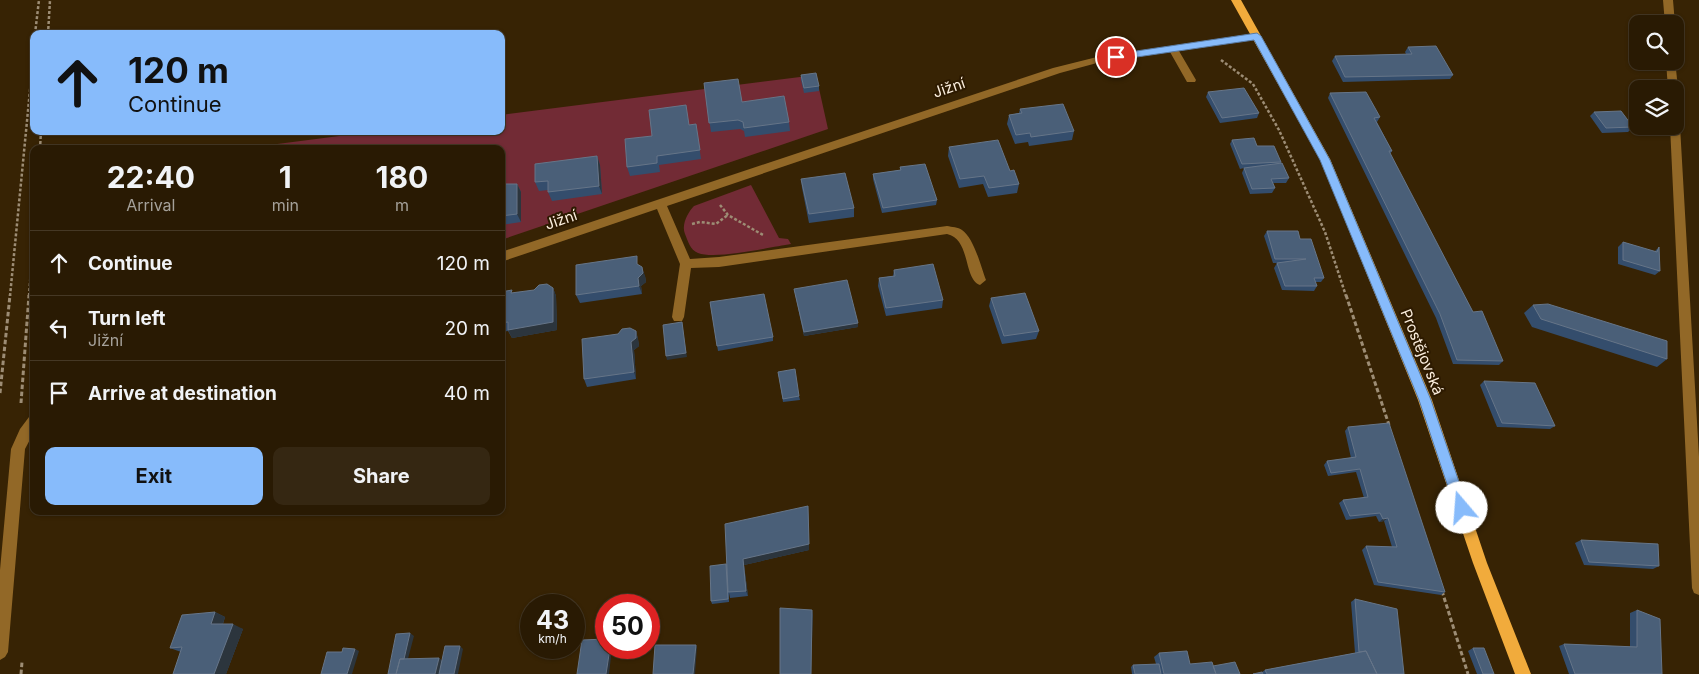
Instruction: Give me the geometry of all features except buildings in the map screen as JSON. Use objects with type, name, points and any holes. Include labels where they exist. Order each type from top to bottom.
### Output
[{"type":"main road","name":"Prostějovská","points":[[1236,0],[1282,78],[1325,160],[1425,400],[1480,563],[1523,674]]},
{"type":"street","points":[[1668,0],[1669,15]]},
{"type":"street","name":"Jižní","points":[[505,256],[1057,70],[1097,60],[1257,36]]},
{"type":"street","points":[[1173,49],[1191,80]]},
{"type":"street","points":[[1675,135],[1699,588]]},
{"type":"street","points":[[660,203],[686,264],[678,317]]},
{"type":"street","points":[[686,264],[719,262],[947,230],[957,232],[964,238],[980,280]]},
{"type":"street","points":[[0,652],[18,449],[24,433],[30,426]]},
{"type":"path","points":[[35,30],[39,0]]},
{"type":"path","points":[[48,30],[50,0]]},
{"type":"path","points":[[1216,56],[1253,84],[1279,130],[1325,232],[1392,432]]},
{"type":"path","points":[[0,393],[30,89]]},
{"type":"path","points":[[718,200],[728,215],[764,236]]},
{"type":"path","points":[[691,225],[700,222],[716,224],[728,215]]},
{"type":"path","points":[[20,410],[30,280]]},
{"type":"path","points":[[1441,587],[1468,674]]},
{"type":"shaded area","points":[[816,75],[828,129],[505,239],[505,145],[270,145],[347,135],[505,135],[505,114]]},
{"type":"shaded area","points":[[751,185],[779,238],[788,239],[791,244],[717,255],[706,255],[693,250],[687,240],[684,227],[687,215],[694,206]]},
{"type":"route","points":[[1116,57],[1257,36],[1282,78],[1325,160],[1425,400],[1462,508]]}]
